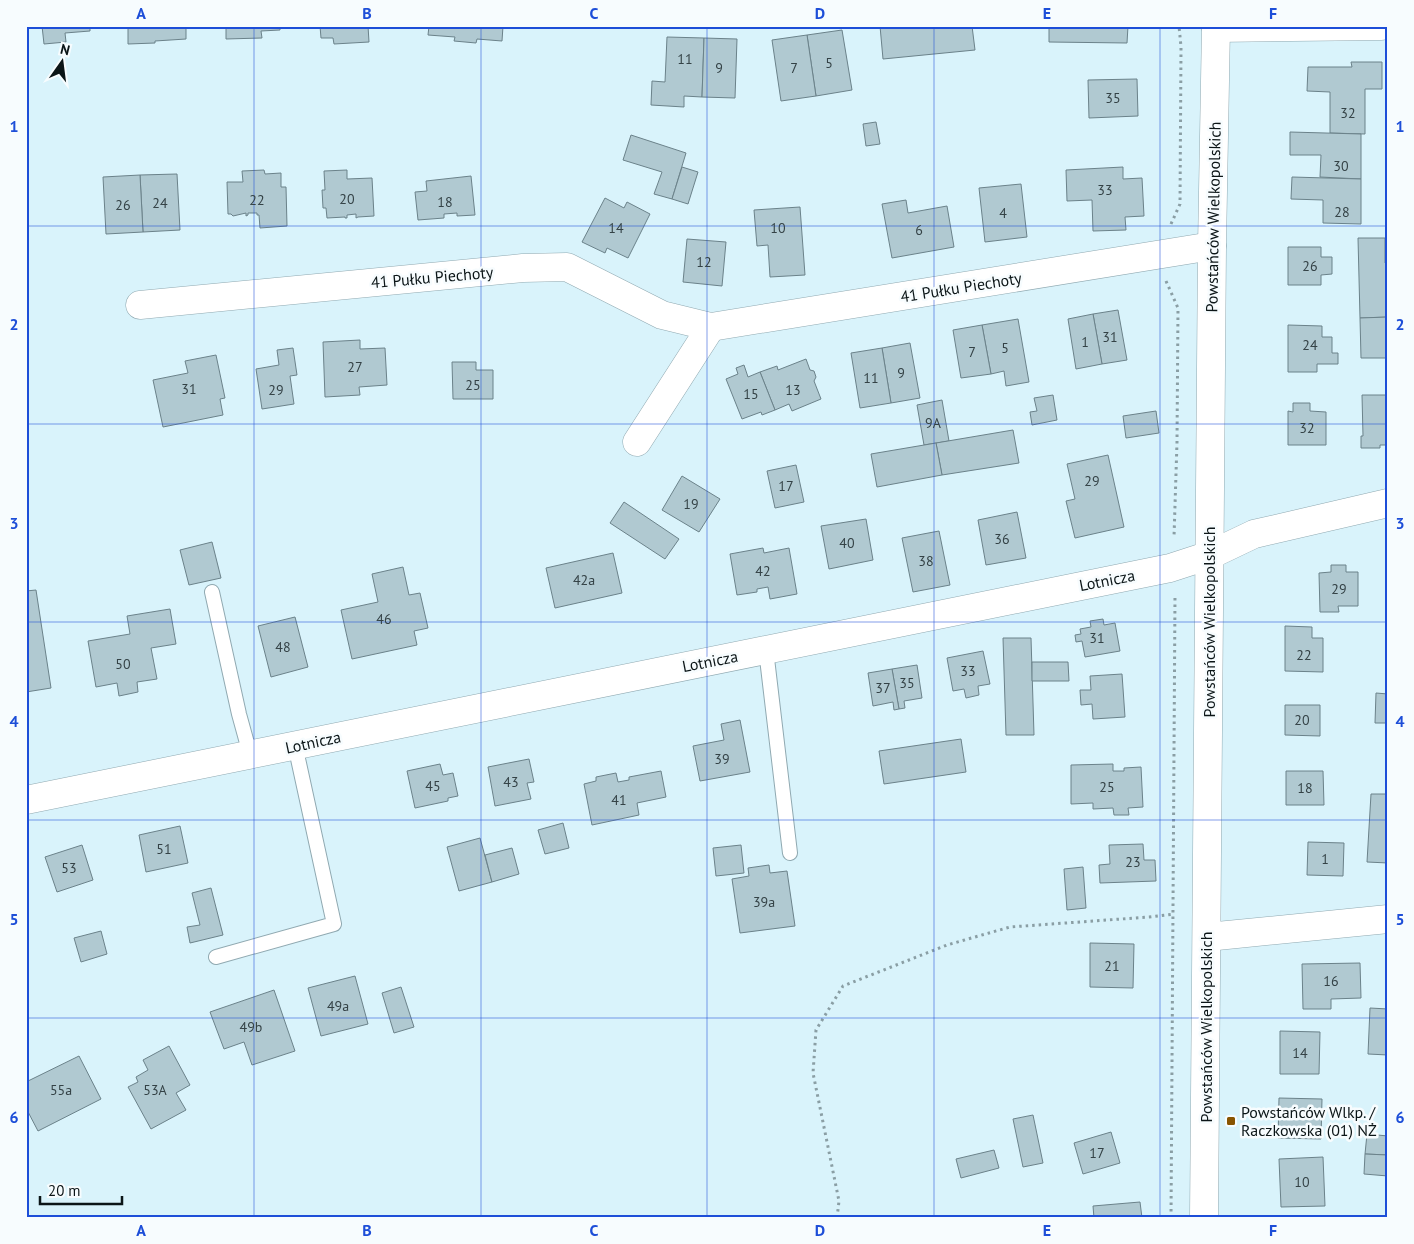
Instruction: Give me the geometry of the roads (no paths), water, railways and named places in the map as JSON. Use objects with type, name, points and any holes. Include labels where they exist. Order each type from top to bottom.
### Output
[{"type":"street","points":[[1216,27],[1381,26]]},
{"type":"street","name":"Powstańców Wielkopolskich","points":[[1204,1218],[1212,246],[1216,27]]},
{"type":"street","name":"41 Pułku Piechoty","points":[[140,305],[523,268],[567,267],[662,315],[711,327],[1212,246]]},
{"type":"street","points":[[637,442],[711,327]]},
{"type":"street","name":"Lotnicza","points":[[26,800],[1170,568],[1210,555],[1254,534],[1388,503]]},
{"type":"street","points":[[1207,937],[1388,919]]},
{"type":"lane","points":[[212,592],[239,714],[250,754]]},
{"type":"lane","points":[[766,650],[790,853]]},
{"type":"lane","points":[[216,957],[334,924],[295,745]]},
{"type":"place","name":"Powstańców Wlkp. / Raczkowska (01) NŻ","points":[[1231,1121]]}]
